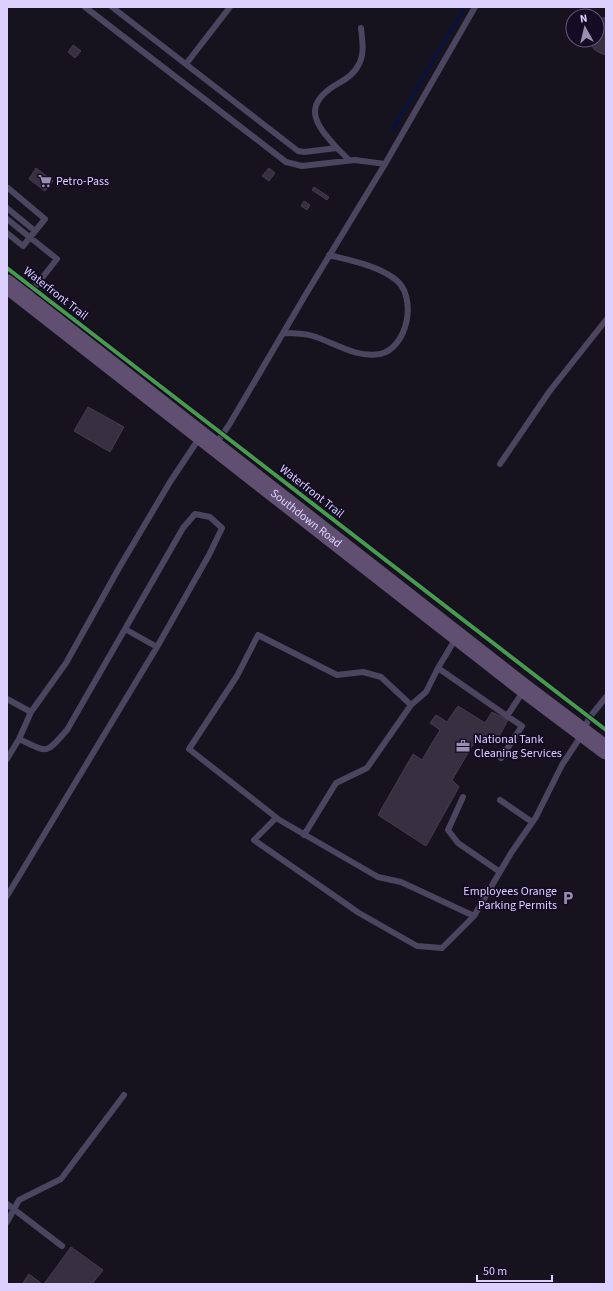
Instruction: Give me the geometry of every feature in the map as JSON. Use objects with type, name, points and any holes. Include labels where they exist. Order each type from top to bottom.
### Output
[{"type":"main road","name":"Southdown Road","points":[[7,284],[525,689],[606,750]]},
{"type":"lane","points":[[86,7],[286,162],[308,166],[349,160],[385,164]]},
{"type":"lane","points":[[112,7],[298,151],[304,152],[337,148]]},
{"type":"lane","points":[[186,64],[230,7]]},
{"type":"lane","points":[[7,759],[19,739],[31,712],[66,663],[119,568],[170,482],[207,441],[228,425],[385,164],[475,7]]},
{"type":"lane","points":[[349,160],[318,126],[315,114],[316,105],[324,94],[349,76],[359,65],[362,53],[361,28]]},
{"type":"lane","points":[[7,189],[8,188],[45,219],[23,246],[7,233]]},
{"type":"lane","points":[[7,208],[35,231]]},
{"type":"lane","points":[[7,219],[57,259],[26,299]]},
{"type":"lane","points":[[283,333],[298,333],[313,336],[354,353],[367,355],[388,352],[402,336],[406,326],[407,305],[402,286],[396,279],[376,268],[329,255]]},
{"type":"lane","points":[[500,464],[542,401],[606,321]]},
{"type":"lane","points":[[7,896],[157,647],[209,555],[222,528],[210,517],[196,514],[183,528],[67,730],[51,748],[42,750],[19,739]]},
{"type":"lane","points":[[125,629],[157,647]]},
{"type":"lane","points":[[411,705],[381,676],[362,672],[337,675],[258,635],[237,676],[189,749],[277,818],[304,834],[378,877],[401,882],[474,916]]},
{"type":"lane","points":[[304,834],[336,783],[367,768],[411,705],[426,692],[457,636]]},
{"type":"lane","points":[[438,668],[522,726],[501,758]]},
{"type":"lane","points":[[507,716],[525,689]]},
{"type":"lane","points":[[277,818],[254,840],[359,913],[417,946],[442,948],[474,916],[532,822],[589,718],[606,697]]},
{"type":"lane","points":[[7,700],[31,712]]},
{"type":"lane","points":[[462,797],[448,830],[458,843],[500,872]]},
{"type":"lane","points":[[500,800],[532,822]]},
{"type":"lane","points":[[7,1222],[19,1200],[61,1179],[124,1095]]},
{"type":"lane","points":[[7,1204],[62,1246]]},
{"type":"building","points":[[605,17],[606,55],[593,48],[605,48]]},
{"type":"building","points":[[73,45],[81,51],[75,58],[68,52]]},
{"type":"building","points":[[36,168],[53,181],[45,191],[29,179]]},
{"type":"building","points":[[269,168],[275,173],[269,181],[262,176]]},
{"type":"building","points":[[314,187],[329,197],[327,200],[312,190]]},
{"type":"building","points":[[304,201],[310,205],[307,210],[301,206]]},
{"type":"building","points":[[88,407],[124,427],[110,452],[74,431]]},
{"type":"building","points":[[458,706],[485,723],[492,712],[508,720],[495,744],[478,736],[452,780],[459,787],[426,846],[378,815],[413,754],[422,760],[440,730],[430,723],[436,715],[447,722]]},
{"type":"building","points":[[71,1247],[103,1270],[92,1284],[44,1284]]},
{"type":"building","points":[[29,1274],[42,1284],[22,1284]]},
{"type":"waterway","points":[[392,130],[465,7]]},
{"type":"cycle path","name":"Waterfront Trail","points":[[7,268],[606,730]]},
{"type":"place","name":"Petro-Pass","points":[[45,181]]},
{"type":"place","name":"National Tank Cleaning Services","points":[[463,746]]},
{"type":"place","name":"Employees Orange Parking Permits","points":[[568,898]]}]
